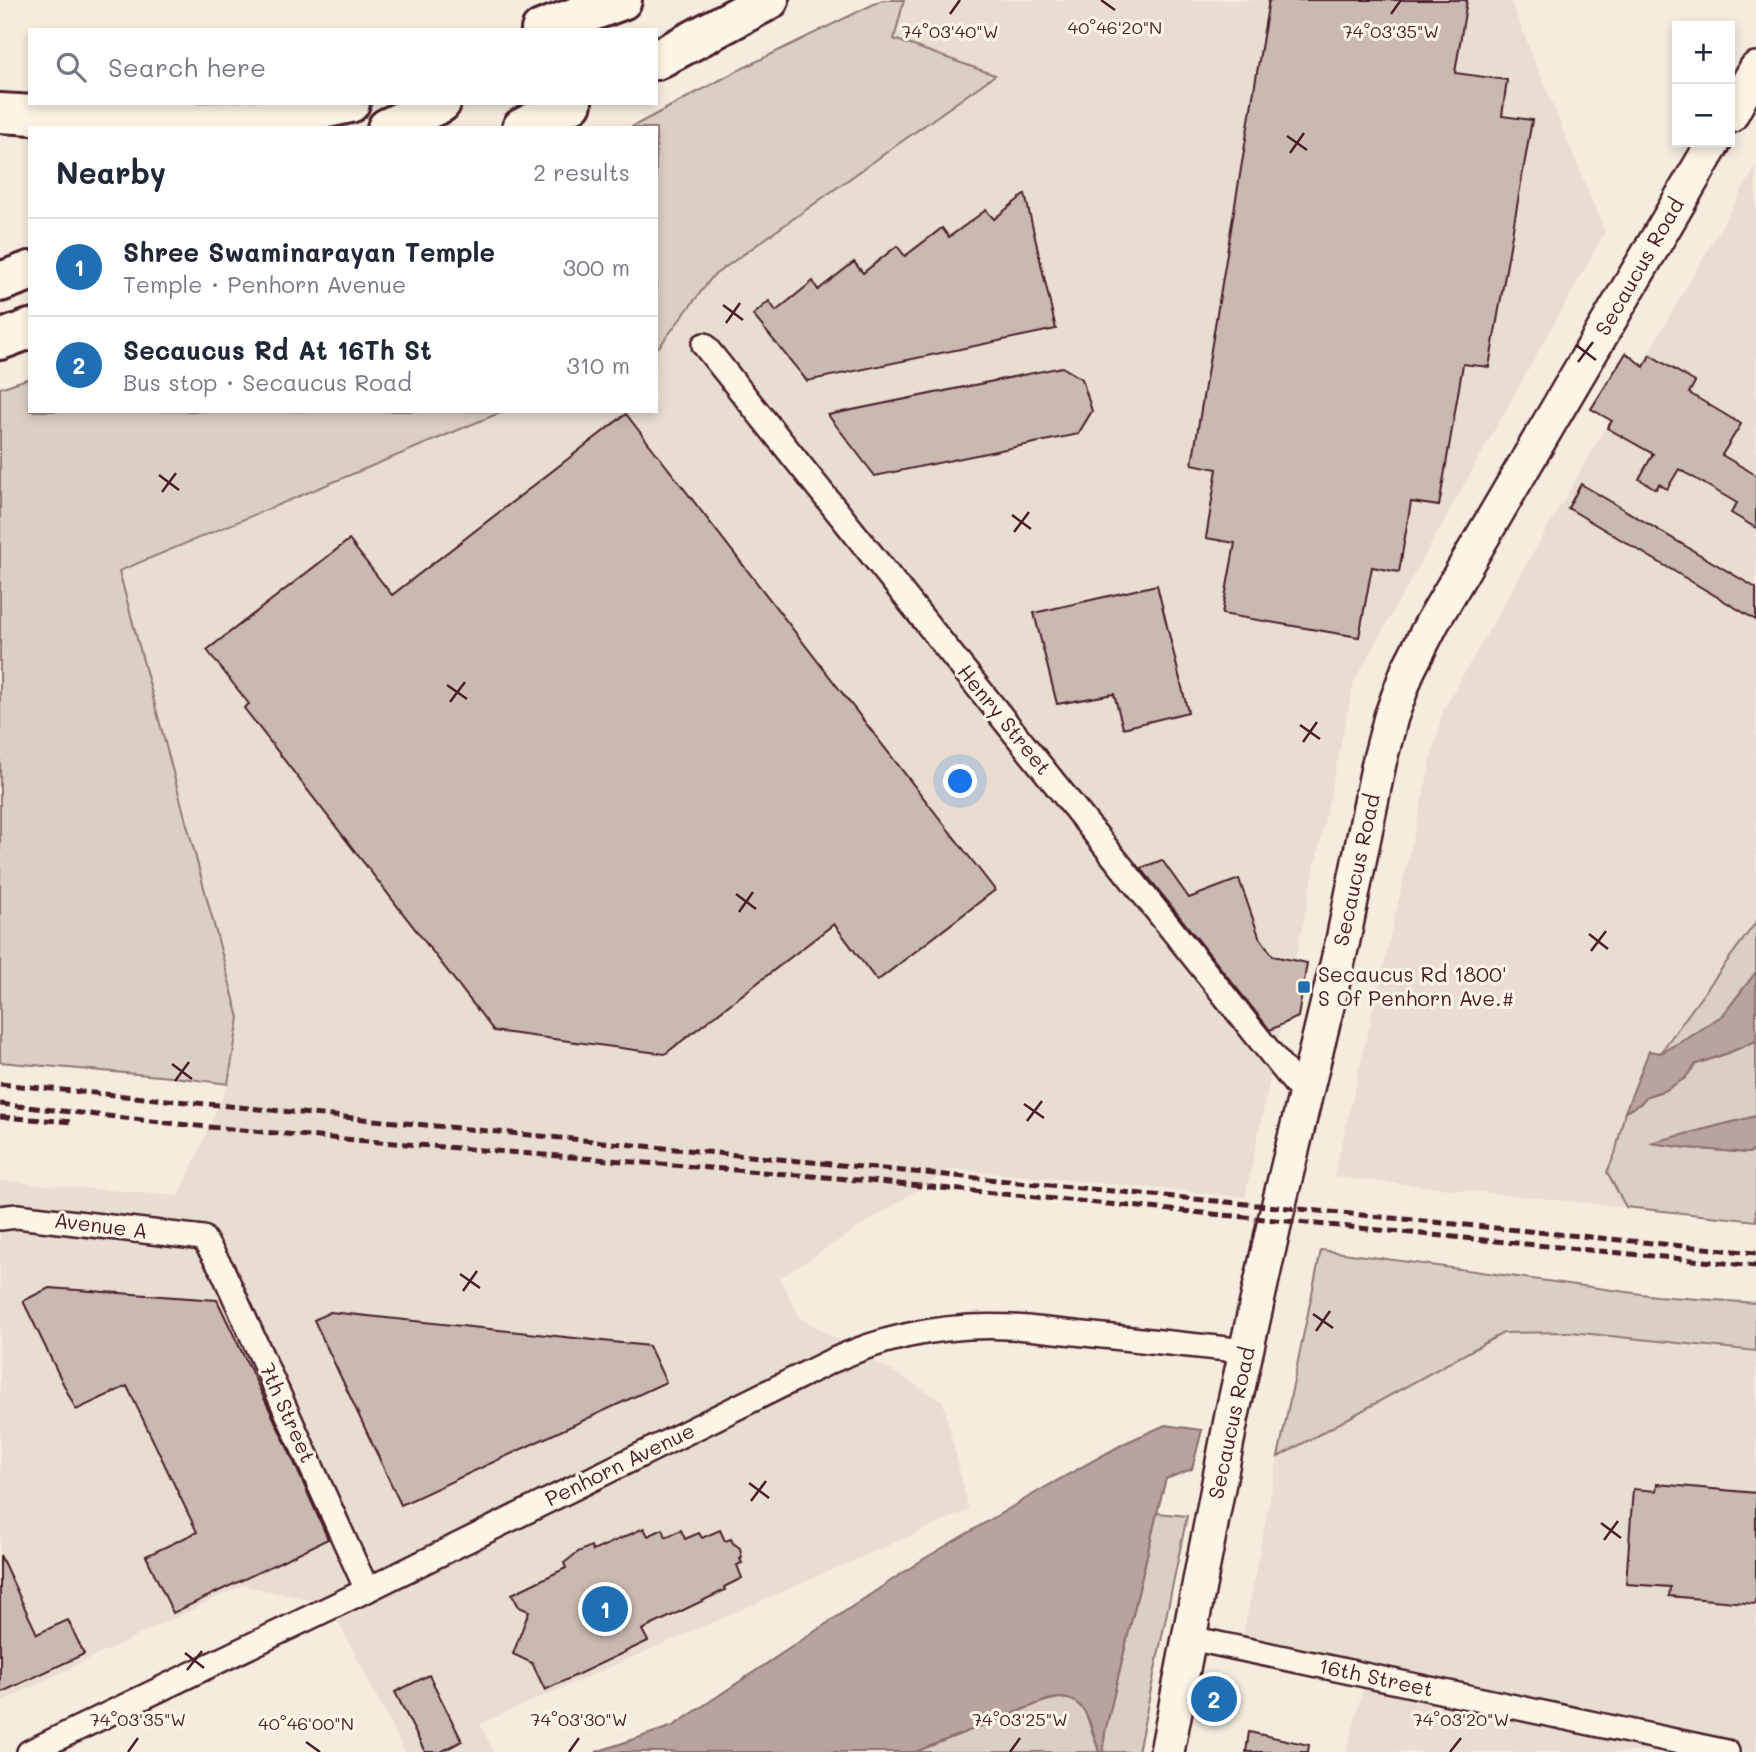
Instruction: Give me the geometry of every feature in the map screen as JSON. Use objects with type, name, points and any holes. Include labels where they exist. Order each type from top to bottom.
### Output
[{"type":"highway","points":[[546,28],[622,0]]},
{"type":"highway","points":[[598,28],[654,0]]},
{"type":"highway","points":[[658,59],[769,0]]},
{"type":"highway","points":[[0,113],[128,121],[225,121],[277,117],[340,105]]},
{"type":"highway","points":[[391,126],[437,105]]},
{"type":"highway","points":[[526,126],[568,105]]},
{"type":"highway","points":[[0,282],[28,272]]},
{"type":"highway","points":[[0,340],[28,330]]},
{"type":"main road","points":[[1735,107],[1756,69]]},
{"type":"main road","name":"Secaucus Road","points":[[1167,1752],[1232,1415],[1276,1216],[1343,940],[1391,717],[1408,670],[1432,622],[1711,147]]},
{"type":"street","name":"Henry Street","points":[[704,345],[1305,1096]]},
{"type":"street","name":"Avenue A","points":[[0,1218],[17,1216],[203,1238]]},
{"type":"street","name":"7th Street","points":[[203,1238],[222,1269],[367,1590]]},
{"type":"street","name":"Penhorn Avenue","points":[[29,1752],[367,1590],[842,1356],[891,1339],[941,1328],[1010,1326],[1246,1351]]},
{"type":"street","name":"16th Street","points":[[1190,1638],[1727,1752]]},
{"type":"shaded area","points":[[882,0],[904,0],[894,39],[995,75],[713,276],[658,347],[658,126],[634,126],[735,72]]},
{"type":"shaded area","points":[[904,0],[1510,0],[1605,232],[1354,682],[1245,1197],[950,1169],[780,1278],[799,1317],[943,1401],[969,1510],[480,1724],[494,1752],[405,1752],[329,1604],[243,1585],[0,1702],[0,1181],[179,1196],[228,1084],[239,1018],[119,571],[499,413],[658,413],[658,347],[713,277],[994,76],[894,39]]},
{"type":"shaded area","points":[[1756,166],[1756,922],[1652,1064],[1607,1172],[1626,1207],[1334,1177],[1443,710]]},
{"type":"shaded area","points":[[28,379],[28,413],[499,413],[119,571],[239,1018],[228,1084],[0,1062],[0,388]]},
{"type":"shaded area","points":[[1756,922],[1756,972],[1723,1015],[1660,1053]]},
{"type":"shaded area","points":[[1756,972],[1756,1041],[1696,1064],[1685,1078],[1666,1090],[1647,1096],[1640,1104],[1625,1112],[1649,1051],[1661,1053],[1723,1015]]},
{"type":"shaded area","points":[[1756,1041],[1756,1116],[1652,1143],[1748,1153],[1756,1150],[1756,1221],[1626,1207],[1607,1172],[1615,1154],[1625,1112],[1640,1104],[1647,1096],[1666,1090],[1685,1078],[1696,1064]]},
{"type":"shaded area","points":[[1756,1116],[1756,1150],[1748,1153],[1650,1143]]},
{"type":"shaded area","points":[[1321,1250],[1656,1296],[1756,1303],[1756,1351],[1571,1332],[1503,1333],[1278,1457]]},
{"type":"shaded area","points":[[1571,1332],[1756,1351],[1756,1752],[1347,1752],[1364,1683],[1238,1662],[1278,1457],[1503,1333]]},
{"type":"shaded area","points":[[1165,1425],[1202,1430],[1192,1469],[1166,1479],[1105,1732],[1103,1752],[1099,1752],[1083,1709],[1069,1699],[1059,1698],[1044,1701],[915,1752],[596,1752],[673,1726],[922,1560],[1049,1485],[1125,1443]]},
{"type":"shaded area","points":[[1157,1513],[1187,1516],[1138,1752],[1103,1752],[1105,1732]]},
{"type":"shaded area","points":[[1059,1698],[1074,1700],[1085,1711],[1099,1752],[915,1752],[1042,1702]]},
{"type":"building","points":[[1269,0],[1467,0],[1455,73],[1507,80],[1502,116],[1532,120],[1489,367],[1463,364],[1439,506],[1411,502],[1399,572],[1372,567],[1359,637],[1222,614],[1235,543],[1206,538],[1217,469],[1192,464]]},
{"type":"building","points":[[1025,194],[1056,329],[807,381],[753,315],[769,301],[776,311],[813,281],[818,290],[854,262],[863,273],[897,246],[905,256],[942,228],[949,237],[986,210],[994,219]]},
{"type":"building","points":[[1626,353],[1644,367],[1650,355],[1695,382],[1689,393],[1741,424],[1722,455],[1756,475],[1756,528],[1731,513],[1737,503],[1679,469],[1667,489],[1659,484],[1656,489],[1639,479],[1653,454],[1607,428],[1612,421],[1591,409]]},
{"type":"building","points":[[1062,367],[1082,379],[1092,411],[1078,434],[875,476],[828,415]]},
{"type":"building","points":[[626,414],[995,890],[877,981],[834,924],[665,1054],[494,1031],[244,708],[249,704],[207,650],[349,540],[392,595]]},
{"type":"building","points":[[1581,484],[1756,588],[1756,620],[1568,508]]},
{"type":"building","points":[[1157,585],[1188,712],[1123,728],[1114,694],[1057,704],[1034,613]]},
{"type":"building","points":[[1162,860],[1189,898],[1239,879],[1259,936],[1273,956],[1307,963],[1298,1017],[1270,1030],[1141,868]]},
{"type":"building","points":[[49,1288],[217,1300],[328,1539],[173,1613],[146,1556],[197,1532],[127,1386],[76,1410],[23,1301]]},
{"type":"building","points":[[330,1312],[649,1346],[666,1382],[401,1505],[314,1320]]},
{"type":"building","points":[[1657,1484],[1756,1493],[1756,1604],[1669,1596],[1670,1587],[1626,1584],[1633,1489],[1656,1491]]},
{"type":"building","points":[[644,1528],[648,1536],[663,1529],[666,1537],[681,1530],[685,1539],[699,1533],[702,1538],[720,1530],[725,1541],[731,1539],[740,1548],[742,1563],[737,1565],[742,1578],[724,1587],[725,1590],[642,1630],[648,1641],[545,1690],[532,1663],[513,1654],[529,1611],[519,1607],[512,1594],[566,1568],[564,1563],[578,1552],[591,1546],[593,1551]]},
{"type":"building","points":[[0,1555],[37,1634],[68,1620],[84,1654],[0,1693]]},
{"type":"building","points":[[429,1675],[462,1741],[441,1752],[425,1752],[395,1692]]},
{"type":"building","points":[[1249,1732],[1309,1745],[1308,1752],[1246,1752]]},
{"type":"railway","points":[[0,1084],[1756,1253]]},
{"type":"railway","points":[[0,1104],[187,1125],[837,1178],[1756,1266]]},
{"type":"railway","points":[[0,1117],[73,1122]]},
{"type":"place","name":"Secaucus Rd 1800' S Of Penhorn Ave.#","points":[[1304,987]]},
{"type":"place","name":"Shree Swaminarayan Temple","points":[[605,1609]]},
{"type":"place","name":"Secaucus Rd At 16Th St","points":[[1214,1699]]}]
